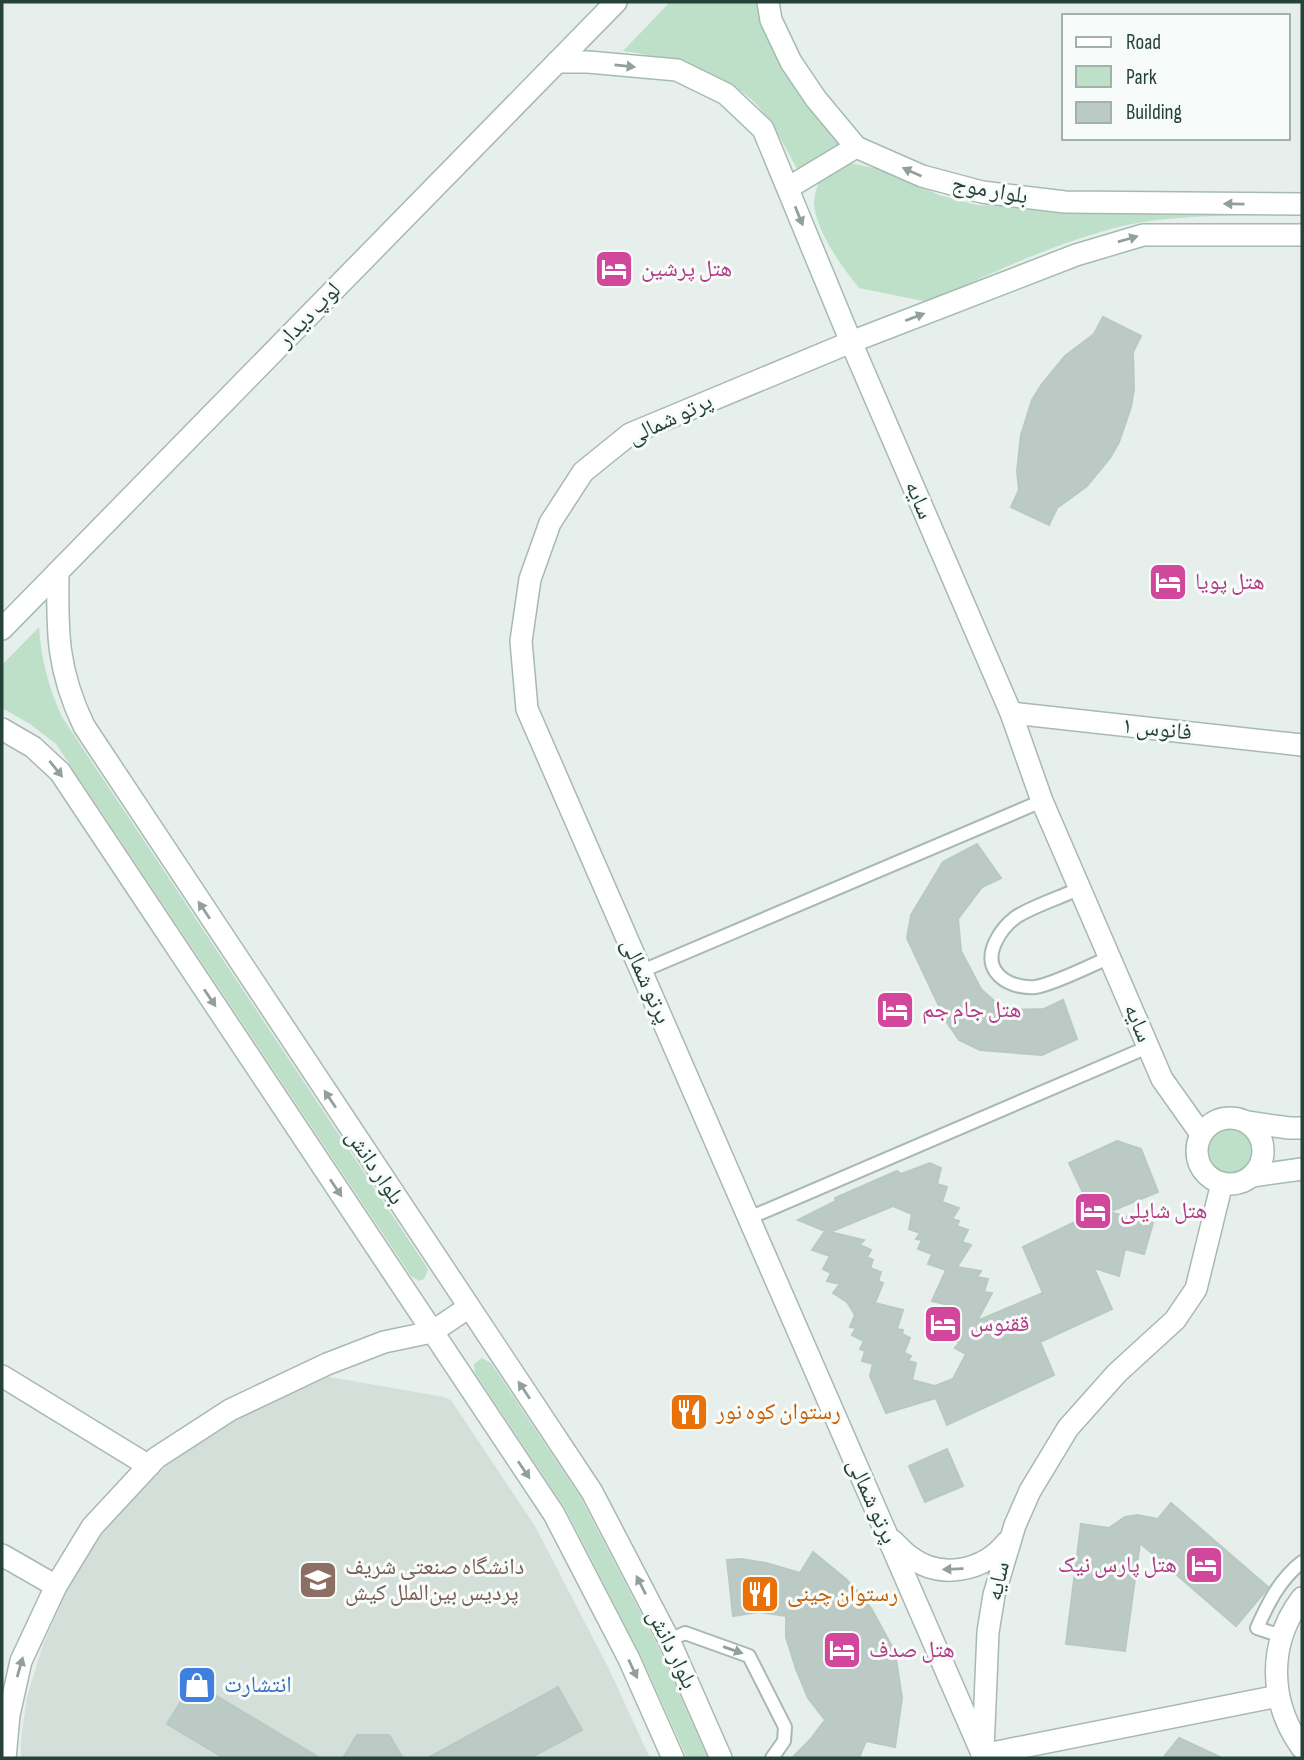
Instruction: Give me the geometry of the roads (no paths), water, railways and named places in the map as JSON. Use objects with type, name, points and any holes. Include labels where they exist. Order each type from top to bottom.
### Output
[{"type":"street","name":"لوپ دیدار","points":[[2,629],[616,2]]},
{"type":"street","name":"بلوار موج","points":[[768,2],[771,20],[791,62],[816,99],[856,147],[922,176],[982,192],[1065,202],[1302,204]]},
{"type":"street","name":"سایه","points":[[557,62],[588,62],[677,71],[726,94],[764,129],[851,342],[1011,713],[1042,801],[1148,1047],[1162,1079],[1201,1134]]},
{"type":"street","points":[[788,188],[856,147]]},
{"type":"street","points":[[851,342],[1076,255],[1143,235],[1302,235]]},
{"type":"street","name":"پرتو شمالی","points":[[851,342],[630,434],[583,472],[550,523],[530,579],[520,641],[527,709],[983,1756]]},
{"type":"street","name":"بلوار دانش","points":[[58,572],[57,626],[60,661],[69,694],[84,726],[592,1492],[669,1640],[721,1758]]},
{"type":"street","name":"فانوس ۱","points":[[1011,713],[1302,745]]},
{"type":"street","name":"بلوار دانش","points":[[2,729],[33,747],[60,772],[554,1514],[629,1659],[673,1758]]},
{"type":"street","points":[[1302,1128],[1227,1118],[1208,1126],[1197,1143],[1199,1164],[1213,1179],[1222,1183],[1302,1168]]},
{"type":"street","points":[[1247,1122],[1260,1138],[1263,1148],[1262,1158],[1251,1176]]},
{"type":"street","name":"سایه","points":[[983,1756],[988,1632],[994,1595],[1010,1538],[1030,1491],[1068,1428],[1117,1373],[1175,1320],[1196,1289],[1222,1183]]},
{"type":"street","points":[[5,1758],[9,1715],[21,1661],[56,1586],[92,1527],[156,1458],[230,1410],[327,1364],[384,1342],[432,1332],[469,1307]]},
{"type":"street","points":[[2,1376],[149,1466]]},
{"type":"street","points":[[886,1534],[923,1565],[956,1570],[972,1568],[987,1561],[1000,1551],[1010,1538]]},
{"type":"street","points":[[2,1555],[56,1586]]},
{"type":"street","points":[[1302,1598],[1289,1617],[1281,1636],[1275,1676],[1284,1716],[1302,1748]]},
{"type":"street","points":[[983,1756],[1278,1696]]},
{"type":"lane","points":[[642,971],[1042,801]]},
{"type":"lane","points":[[1080,888],[1016,917],[994,944],[991,958],[995,971],[1018,987],[1038,987],[1110,957]]},
{"type":"lane","points":[[749,1218],[1148,1047]]},
{"type":"lane","points":[[1281,1636],[1257,1628],[1280,1584],[1302,1562]]},
{"type":"lane","points":[[669,1640],[685,1633],[749,1656],[785,1727],[784,1741],[772,1758]]},
{"type":"place","name":"هتل پرشین","points":[[614,269]]},
{"type":"place","name":"هتل پویا","points":[[1168,582]]},
{"type":"place","name":"هتل جام جم","points":[[895,1010]]},
{"type":"place","name":"هتل شایلی","points":[[1093,1211]]},
{"type":"place","name":"ققنوس","points":[[943,1324]]},
{"type":"place","name":"رستوان کوه نور","points":[[689,1412]]},
{"type":"place","name":"هتل پارس نیک","points":[[1204,1565]]},
{"type":"place","name":"دانشگاه صنعتی شریف پردیس بین‌الملل کیش","points":[[318,1580]]},
{"type":"place","name":"رستوان چینی","points":[[760,1594]]},
{"type":"place","name":"هتل صدف","points":[[842,1650]]},
{"type":"place","name":"انتشارت","points":[[197,1685]]}]
